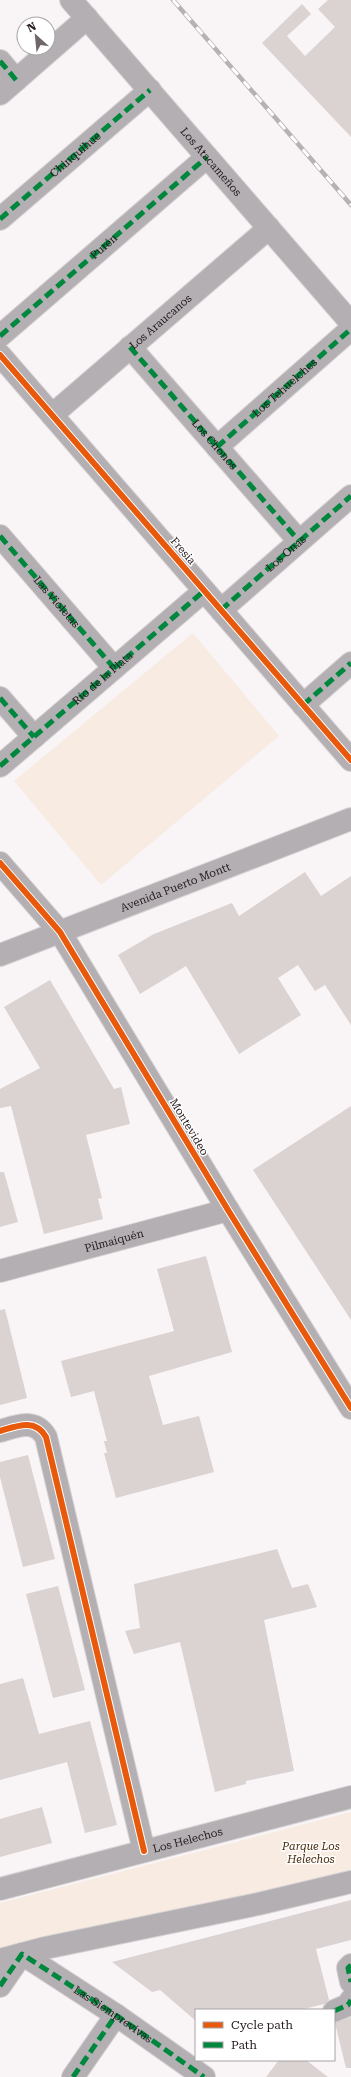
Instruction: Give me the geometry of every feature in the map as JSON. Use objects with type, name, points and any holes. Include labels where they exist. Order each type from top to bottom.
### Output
[{"type":"street","name":"Los Atacameños","points":[[71,0],[351,323]]},
{"type":"street","points":[[0,94],[87,18]]},
{"type":"street","points":[[0,61],[16,80]]},
{"type":"street","name":"Chinquihue","points":[[0,219],[150,90]]},
{"type":"street","name":"Purén","points":[[0,336],[207,157]]},
{"type":"street","name":"Los Araucanos","points":[[52,414],[269,228]]},
{"type":"street","name":"Los Tehuelches","points":[[217,447],[351,329]]},
{"type":"street","name":"Los Chonos","points":[[130,347],[299,541]]},
{"type":"street","name":"Fresia","points":[[0,355],[351,760]]},
{"type":"street","name":"Los Onas","points":[[221,610],[351,496]]},
{"type":"street","name":"Las Violetas","points":[[0,536],[114,668]]},
{"type":"street","name":"Río de la Plata","points":[[0,766],[204,591]]},
{"type":"street","points":[[303,704],[351,663]]},
{"type":"street","points":[[0,698],[34,737]]},
{"type":"street","name":"Avenida Puerto Montt","points":[[0,955],[351,819]]},
{"type":"street","name":"Montevideo","points":[[0,864],[60,932],[228,1210],[351,1408]]},
{"type":"street","name":"Pilmaiquén","points":[[0,1271],[228,1210]]},
{"type":"street","points":[[0,1431],[23,1425],[34,1426],[43,1432],[48,1442],[144,1851]]},
{"type":"street","name":"Los Helechos","points":[[0,1889],[351,1797]]},
{"type":"street","points":[[0,1960],[351,1882]]},
{"type":"street","points":[[0,1986],[22,1954]]},
{"type":"street","name":"Las Siemprevivas","points":[[22,1954],[116,2016],[204,2077]]},
{"type":"street","points":[[351,1965],[348,1968],[351,1982]]},
{"type":"street","points":[[335,2012],[348,2005],[351,2000]]},
{"type":"street","points":[[72,2077],[116,2016]]},
{"type":"green space","points":[[193,633],[279,736],[101,885],[14,781]]},
{"type":"green space","name":"Parque Los Helechos","points":[[351,1812],[351,1872],[0,1952],[0,1903]]},
{"type":"building","points":[[328,0],[351,0],[351,137],[262,43],[302,4],[311,14],[287,36],[305,56],[335,27],[318,9]]},
{"type":"building","points":[[305,872],[321,896],[351,876],[351,1025],[325,985],[315,991],[298,965],[278,978],[301,1015],[239,1054],[186,966],[140,994],[118,955],[154,934],[232,903],[239,916]]},
{"type":"building","points":[[50,980],[114,1089],[121,1087],[130,1124],[86,1135],[102,1198],[98,1199],[103,1219],[44,1234],[11,1106],[0,1108],[0,1089],[40,1068],[4,1007]]},
{"type":"building","points":[[351,1106],[351,1320],[253,1170]]},
{"type":"building","points":[[0,1172],[4,1172],[18,1222],[0,1227]]},
{"type":"building","points":[[206,1256],[232,1352],[149,1376],[163,1425],[199,1416],[214,1472],[116,1498],[104,1453],[107,1453],[104,1441],[107,1441],[94,1391],[71,1397],[61,1361],[174,1331],[157,1269]]},
{"type":"building","points":[[5,1309],[27,1398],[0,1405],[0,1310]]},
{"type":"building","points":[[28,1455],[55,1559],[23,1567],[0,1477],[0,1462]]},
{"type":"building","points":[[277,1549],[292,1588],[308,1584],[317,1607],[264,1620],[294,1771],[246,1781],[246,1784],[215,1792],[180,1642],[134,1654],[125,1631],[140,1628],[134,1584]]},
{"type":"building","points":[[58,1586],[85,1690],[53,1698],[26,1594]]},
{"type":"building","points":[[23,1678],[39,1734],[90,1721],[117,1825],[85,1833],[67,1762],[0,1780],[0,1684]]},
{"type":"building","points":[[42,1807],[52,1843],[0,1857],[0,1819]]},
{"type":"building","points":[[351,1900],[351,1940],[316,1949],[329,2000],[324,2004],[304,2009],[195,2009],[195,2020],[160,1990],[152,1992],[112,1962]]},
{"type":"building","points":[[351,2017],[351,2068],[346,2068],[335,2023]]},
{"type":"building","points":[[278,2061],[307,2061],[328,2077],[266,2077]]},
{"type":"railway","points":[[173,0],[351,205]]},
{"type":"marked path","points":[[0,61],[16,80]]},
{"type":"marked path","points":[[0,219],[150,90]]},
{"type":"marked path","points":[[0,336],[207,157]]},
{"type":"marked path","points":[[217,447],[351,329]]},
{"type":"marked path","points":[[130,347],[299,541]]},
{"type":"marked path","points":[[221,610],[351,496]]},
{"type":"marked path","points":[[0,536],[114,668]]},
{"type":"marked path","points":[[0,766],[204,591]]},
{"type":"marked path","points":[[303,705],[351,663]]},
{"type":"marked path","points":[[0,698],[34,737]]},
{"type":"marked path","points":[[0,1986],[22,1954],[116,2015],[204,2077]]},
{"type":"marked path","points":[[351,1965],[348,1968],[351,1982]]},
{"type":"marked path","points":[[335,2011],[348,2005],[351,2000]]},
{"type":"marked path","points":[[73,2077],[116,2015]]},
{"type":"cycle path","points":[[0,355],[351,760]]},
{"type":"cycle path","points":[[0,863],[60,932],[228,1210],[351,1408]]},
{"type":"cycle path","points":[[0,1431],[19,1426],[31,1425],[37,1427],[46,1437],[144,1851]]}]
